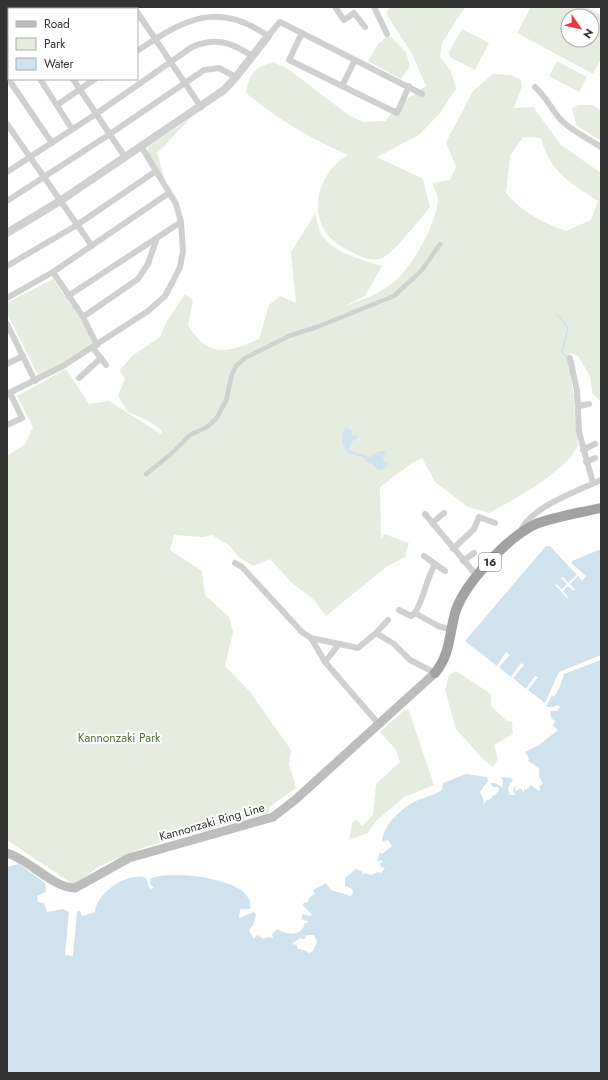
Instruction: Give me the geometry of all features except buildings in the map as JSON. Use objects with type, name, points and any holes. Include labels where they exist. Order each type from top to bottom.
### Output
[{"type":"highway","name":"16","points":[[435,673],[447,655],[452,630],[461,599],[476,576],[511,540],[520,533],[543,522],[601,508]]},
{"type":"main road","name":"Kannonzaki Ring Line","points":[[7,853],[23,859],[60,884],[75,888],[82,886],[129,858],[274,817],[295,800],[435,673]]},
{"type":"street","points":[[335,7],[344,20],[354,13],[366,27]]},
{"type":"street","points":[[374,7],[387,34]]},
{"type":"street","points":[[138,13],[201,107]]},
{"type":"street","points":[[138,48],[181,24],[208,16],[222,16],[242,21],[268,36]]},
{"type":"street","points":[[7,233],[60,201],[224,90],[280,22],[409,86],[422,94]]},
{"type":"street","points":[[302,33],[289,60],[397,113],[409,86]]},
{"type":"street","points":[[7,172],[96,114],[170,60],[192,46],[202,42],[216,41],[236,46],[252,56]]},
{"type":"street","points":[[342,86],[355,60]]},
{"type":"street","points":[[7,201],[44,178],[204,70],[212,68],[226,70],[236,77]]},
{"type":"street","points":[[10,80],[52,143]]},
{"type":"street","points":[[41,80],[72,129]]},
{"type":"street","points":[[74,80],[125,157]]},
{"type":"street","points":[[57,104],[94,80]]},
{"type":"street","points":[[534,87],[546,97],[560,118],[568,126],[601,148]]},
{"type":"street","points":[[7,124],[92,246]]},
{"type":"street","points":[[7,425],[22,418],[8,393],[35,381],[95,346],[148,311],[165,296],[180,267],[183,251],[181,222],[176,204],[141,146]]},
{"type":"street","points":[[7,266],[77,225],[156,171]]},
{"type":"street","points":[[7,298],[53,272],[169,193]]},
{"type":"street","points":[[68,296],[181,222]]},
{"type":"street","points":[[83,317],[138,279],[148,264],[157,238]]},
{"type":"street","points":[[146,474],[170,455],[190,435],[207,426],[216,419],[226,402],[232,374],[236,366],[246,358],[288,336],[317,327],[394,296],[422,270],[440,244]]},
{"type":"street","points":[[53,272],[83,317],[95,346],[106,365]]},
{"type":"street","points":[[7,324],[9,331],[35,381]]},
{"type":"street","points":[[7,364],[23,356]]},
{"type":"street","points":[[79,378],[101,358]]},
{"type":"street","points":[[570,358],[579,406],[579,432],[593,483]]},
{"type":"street","points":[[579,406],[589,404]]},
{"type":"street","points":[[584,450],[595,444]]},
{"type":"street","points":[[586,462],[595,458]]},
{"type":"street","points":[[520,533],[525,522],[539,511],[601,480]]},
{"type":"street","points":[[539,511],[543,522]]},
{"type":"street","points":[[432,522],[444,513]]},
{"type":"street","points":[[425,514],[476,576]]},
{"type":"street","points":[[453,549],[474,529],[479,517],[494,523]]},
{"type":"street","points":[[463,561],[474,553]]},
{"type":"street","points":[[424,556],[445,571]]},
{"type":"street","points":[[235,563],[242,567],[302,632],[311,638],[358,648],[376,633],[388,620]]},
{"type":"street","points":[[398,610],[411,616],[415,613],[421,603],[429,575],[435,564]]},
{"type":"street","points":[[415,613],[438,626],[452,630]]},
{"type":"street","points":[[376,633],[394,644],[410,660],[435,673]]},
{"type":"street","points":[[311,638],[325,662],[377,722]]},
{"type":"street","points":[[325,662],[339,644]]},
{"type":"green space","points":[[390,7],[465,7],[442,43],[440,57],[451,71],[456,89],[440,113],[419,135],[377,157],[423,179],[430,207],[389,254],[380,259],[371,259],[358,255],[342,247],[325,232],[320,220],[318,208],[319,195],[323,183],[329,172],[338,162],[348,155],[295,128],[246,93],[249,81],[254,72],[257,69],[273,62],[288,69],[350,116],[363,122],[386,121],[397,106],[426,86],[412,54],[386,13]]},
{"type":"green space","points":[[531,7],[588,8],[560,8],[560,48],[600,48],[601,15],[601,59],[593,74],[517,33]]},
{"type":"green space","points":[[462,29],[489,43],[475,70],[450,57],[449,52]]},
{"type":"green space","points":[[389,35],[406,52],[410,67],[401,79],[368,61],[378,44]]},
{"type":"green space","points":[[557,61],[587,77],[579,92],[549,76]]},
{"type":"green space","name":"Kannonzaki Park","points":[[493,74],[511,75],[521,80],[522,86],[514,108],[533,107],[561,145],[601,173],[601,402],[592,393],[590,376],[578,356],[569,353],[578,446],[569,459],[551,475],[521,495],[489,513],[468,507],[435,482],[422,458],[412,463],[380,487],[381,539],[384,534],[409,543],[405,557],[386,567],[326,616],[314,600],[291,582],[270,559],[253,566],[239,557],[229,545],[212,535],[203,537],[174,535],[170,550],[202,571],[205,595],[229,617],[233,632],[225,666],[251,693],[291,750],[289,764],[296,788],[269,807],[269,813],[145,847],[100,866],[74,885],[7,840],[7,456],[25,444],[33,427],[17,396],[66,369],[89,404],[109,401],[161,434],[162,430],[147,420],[128,412],[118,396],[125,379],[120,370],[132,356],[160,337],[167,321],[185,294],[193,300],[188,326],[198,339],[205,345],[219,350],[226,350],[239,347],[259,339],[269,305],[280,296],[296,303],[291,252],[315,214],[320,232],[332,245],[356,258],[382,266],[365,296],[345,306],[379,292],[392,284],[404,272],[429,232],[438,201],[437,194],[432,183],[450,180],[456,167],[446,142],[473,91]],"holes":[[[523,137],[541,138],[550,160],[562,176],[598,201],[591,220],[566,231],[533,216],[519,206],[506,193],[510,156]]]},
{"type":"green space","points":[[579,105],[592,105],[601,110],[601,141],[576,125],[572,108]]},
{"type":"green space","points":[[191,118],[157,153],[166,184],[147,152],[149,146]]},
{"type":"green space","points":[[53,279],[96,342],[60,366],[40,376],[38,375],[7,313],[7,303]]},
{"type":"green space","points":[[456,671],[491,694],[491,706],[507,721],[512,722],[513,734],[494,745],[498,759],[493,767],[483,759],[456,729],[445,690],[449,675]]},
{"type":"green space","points":[[405,709],[409,711],[434,785],[404,797],[375,822],[368,833],[349,840],[352,823],[356,819],[362,826],[373,815],[376,784],[400,762],[396,750],[380,732]]},
{"type":"water","points":[[346,427],[352,431],[352,435],[358,436],[356,440],[352,441],[349,450],[370,457],[379,451],[384,451],[386,453],[383,457],[384,462],[387,462],[388,466],[378,470],[372,464],[366,462],[362,457],[348,452],[343,446],[342,442]]},
{"type":"water","points":[[546,546],[550,546],[577,575],[568,583],[563,577],[561,578],[567,584],[562,589],[556,584],[555,585],[567,598],[568,597],[563,591],[568,586],[574,591],[575,590],[570,584],[578,576],[582,581],[586,576],[572,564],[572,561],[601,549],[601,655],[559,672],[545,703],[528,690],[538,677],[535,676],[526,689],[513,678],[524,665],[521,663],[511,677],[499,667],[510,655],[506,652],[497,666],[465,641]]},
{"type":"water","points":[[601,660],[601,1073],[7,1073],[7,867],[19,864],[45,883],[46,892],[37,896],[38,902],[44,903],[47,912],[63,909],[69,912],[65,955],[73,956],[77,911],[80,911],[82,916],[95,912],[101,898],[114,885],[131,878],[139,877],[146,878],[150,889],[154,888],[150,884],[150,879],[160,876],[192,876],[227,883],[240,890],[249,898],[250,909],[240,909],[239,918],[254,912],[256,915],[253,925],[249,930],[254,939],[257,935],[264,939],[267,937],[273,938],[272,934],[277,929],[285,933],[297,933],[301,931],[305,923],[308,923],[308,921],[301,919],[303,914],[310,916],[312,915],[303,905],[304,902],[307,903],[310,897],[315,894],[313,890],[326,883],[331,890],[351,896],[353,892],[352,889],[345,886],[345,878],[356,869],[362,871],[363,876],[364,873],[371,875],[378,872],[381,873],[385,868],[381,867],[380,863],[383,862],[381,860],[377,862],[380,852],[382,854],[392,846],[388,840],[382,842],[383,836],[390,823],[400,811],[412,803],[442,790],[443,783],[466,774],[487,777],[488,781],[480,792],[484,801],[483,805],[499,790],[498,787],[493,787],[490,783],[495,783],[502,787],[503,781],[501,777],[511,778],[513,781],[510,783],[508,789],[510,795],[515,795],[513,790],[516,785],[515,790],[517,791],[520,788],[524,792],[524,788],[526,790],[531,785],[539,791],[540,788],[538,788],[543,783],[539,777],[539,768],[528,761],[529,759],[525,752],[539,745],[558,730],[553,726],[555,721],[551,718],[550,711],[557,711],[560,707],[557,705],[554,707],[546,707],[552,695],[554,697],[559,689],[564,674]],"holes":[[[314,935],[317,942],[313,951],[309,953],[298,949],[296,944],[294,945],[293,943],[300,938],[304,939],[307,937],[303,936]]]},
{"type":"waterway","points":[[557,314],[568,328],[562,352],[569,365]]},
{"type":"waterway","points":[[574,394],[575,402]]}]
